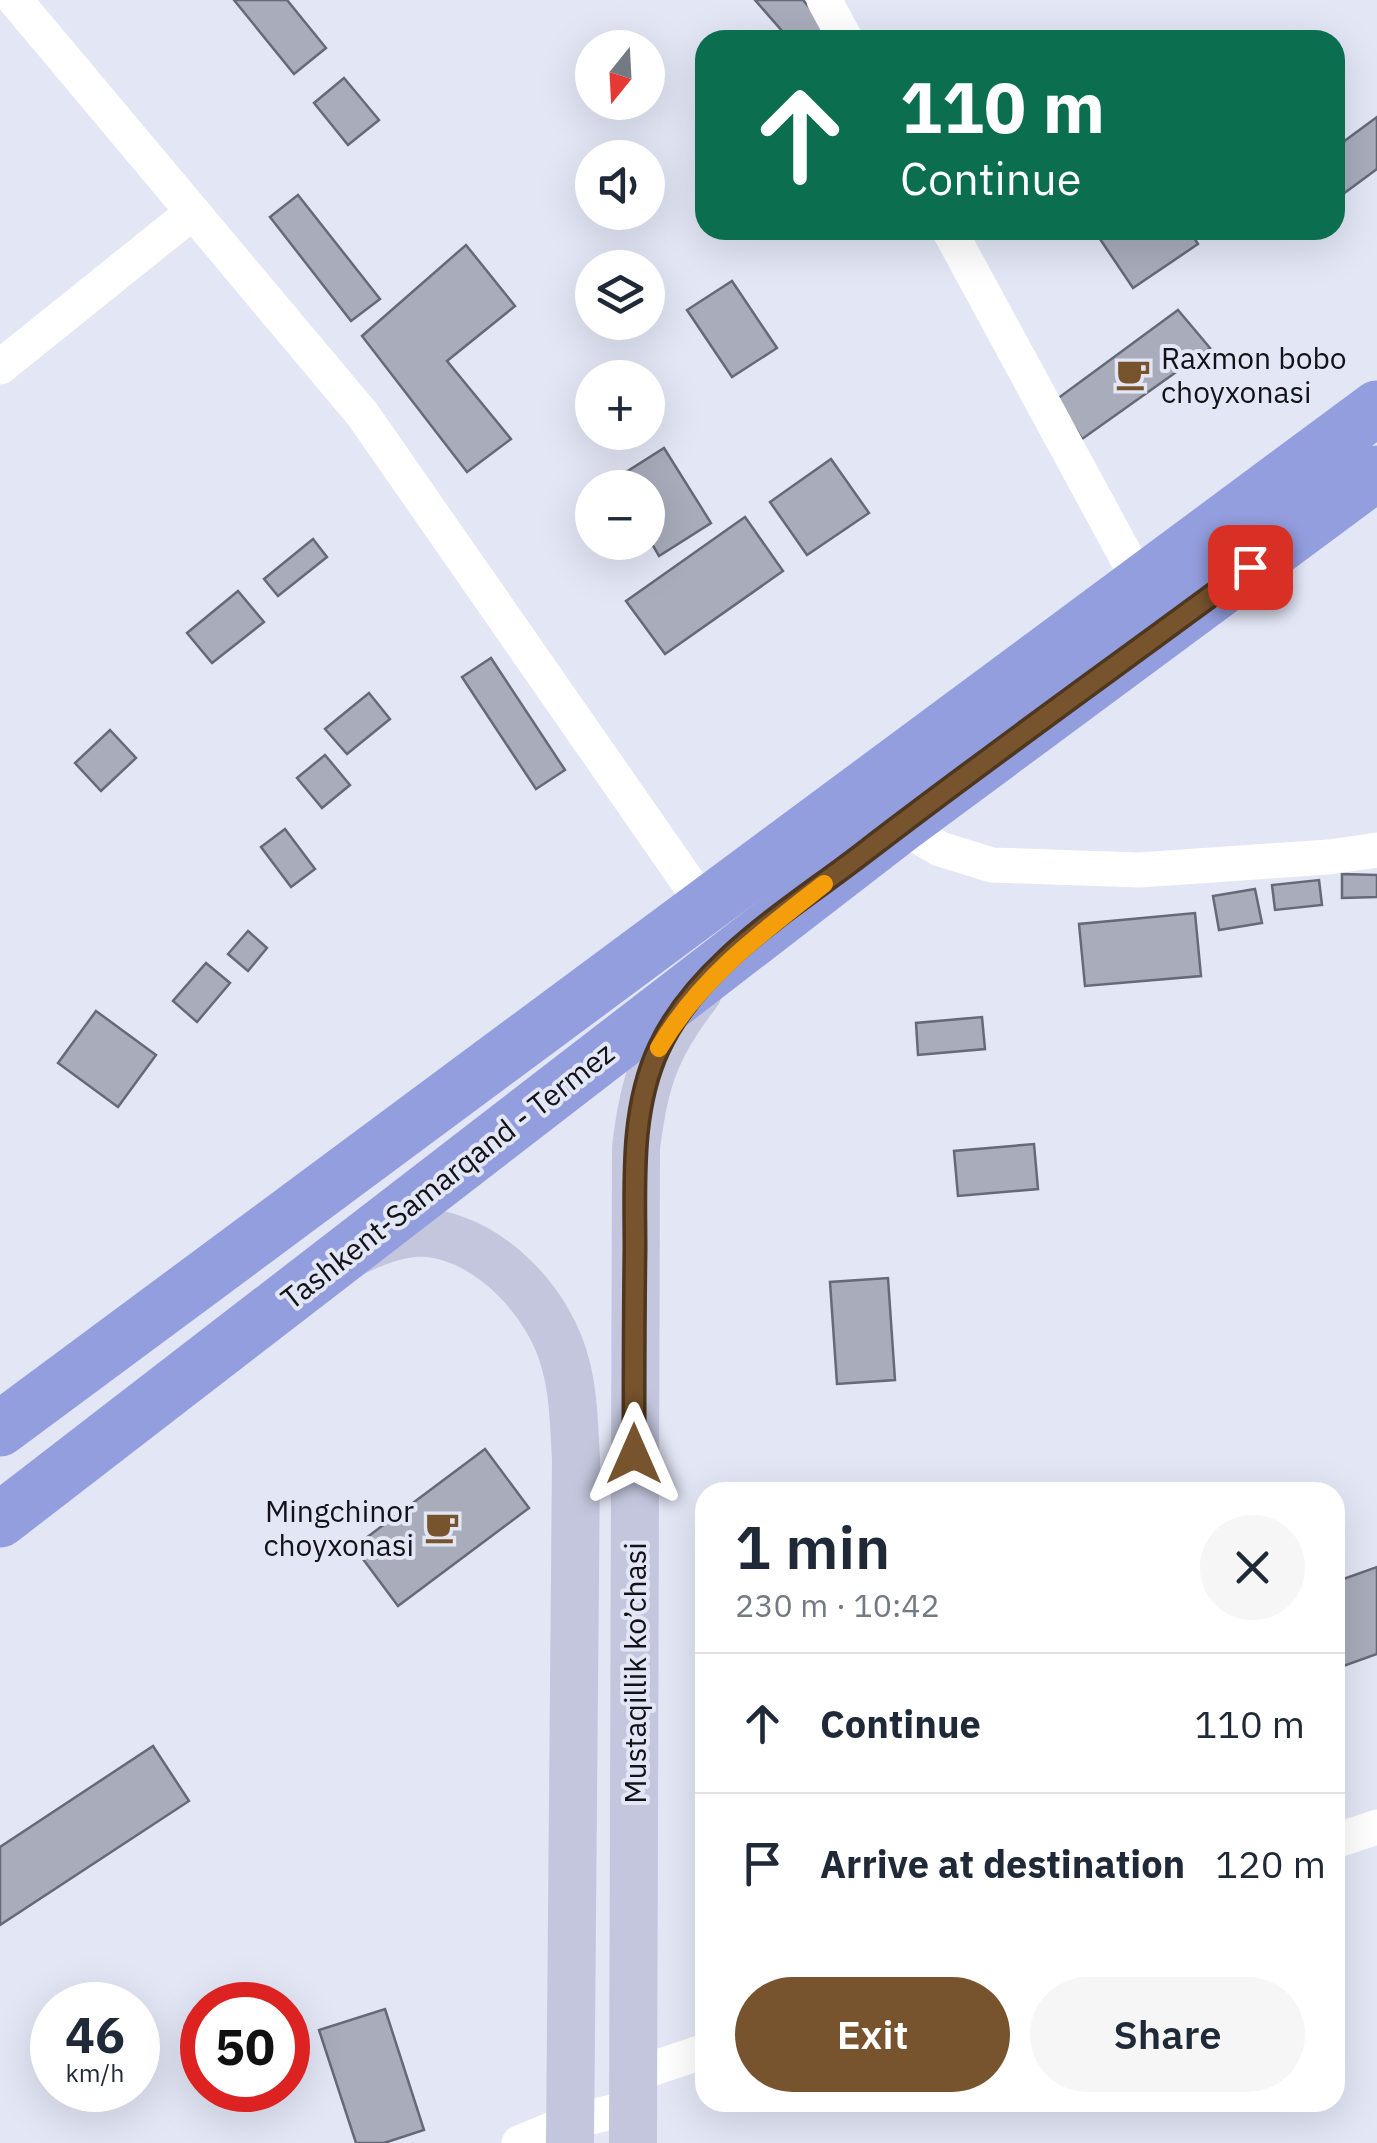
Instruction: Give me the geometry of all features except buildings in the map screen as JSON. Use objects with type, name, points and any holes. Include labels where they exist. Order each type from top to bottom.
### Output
[{"type":"highway","name":"Tashkent-Samarqand - Termez","points":[[0,1429],[1377,408]]},
{"type":"highway","name":"Tashkent-Samarqand - Termez","points":[[0,1520],[900,826],[1377,474]]},
{"type":"main road","name":"Mustaqillik ko’chasi","points":[[633,2108],[636,1148],[648,1080],[659,1047],[698,991],[750,941]]},
{"type":"main road","name":"Mustaqillik ko’chasi","points":[[333,1263],[356,1250],[405,1234],[429,1233],[454,1240],[520,1283],[547,1322],[566,1365],[576,1459],[570,2132]]},
{"type":"street","points":[[15,0],[363,415],[704,905]]},
{"type":"street","points":[[824,0],[840,30]]},
{"type":"street","points":[[0,367],[193,212]]},
{"type":"street","points":[[954,240],[1140,582]]},
{"type":"street","points":[[900,826],[940,850],[992,864],[1139,870],[1377,850]]},
{"type":"street","points":[[1345,1838],[1377,1827]]},
{"type":"street","points":[[519,2143],[570,2132],[633,2108],[695,2059]]},
{"type":"slow traffic","points":[[659,1048],[677,1018],[722,965],[824,884]]},
{"type":"place","name":"Raxmon bobo choyxonasi","points":[[1133,374]]},
{"type":"place","name":"Mingchinor choyxonasi","points":[[442,1527]]},
{"type":"route","points":[[634,1454],[636,1148],[648,1080],[659,1047],[677,1018],[722,965],[750,941],[1250,567]]}]
